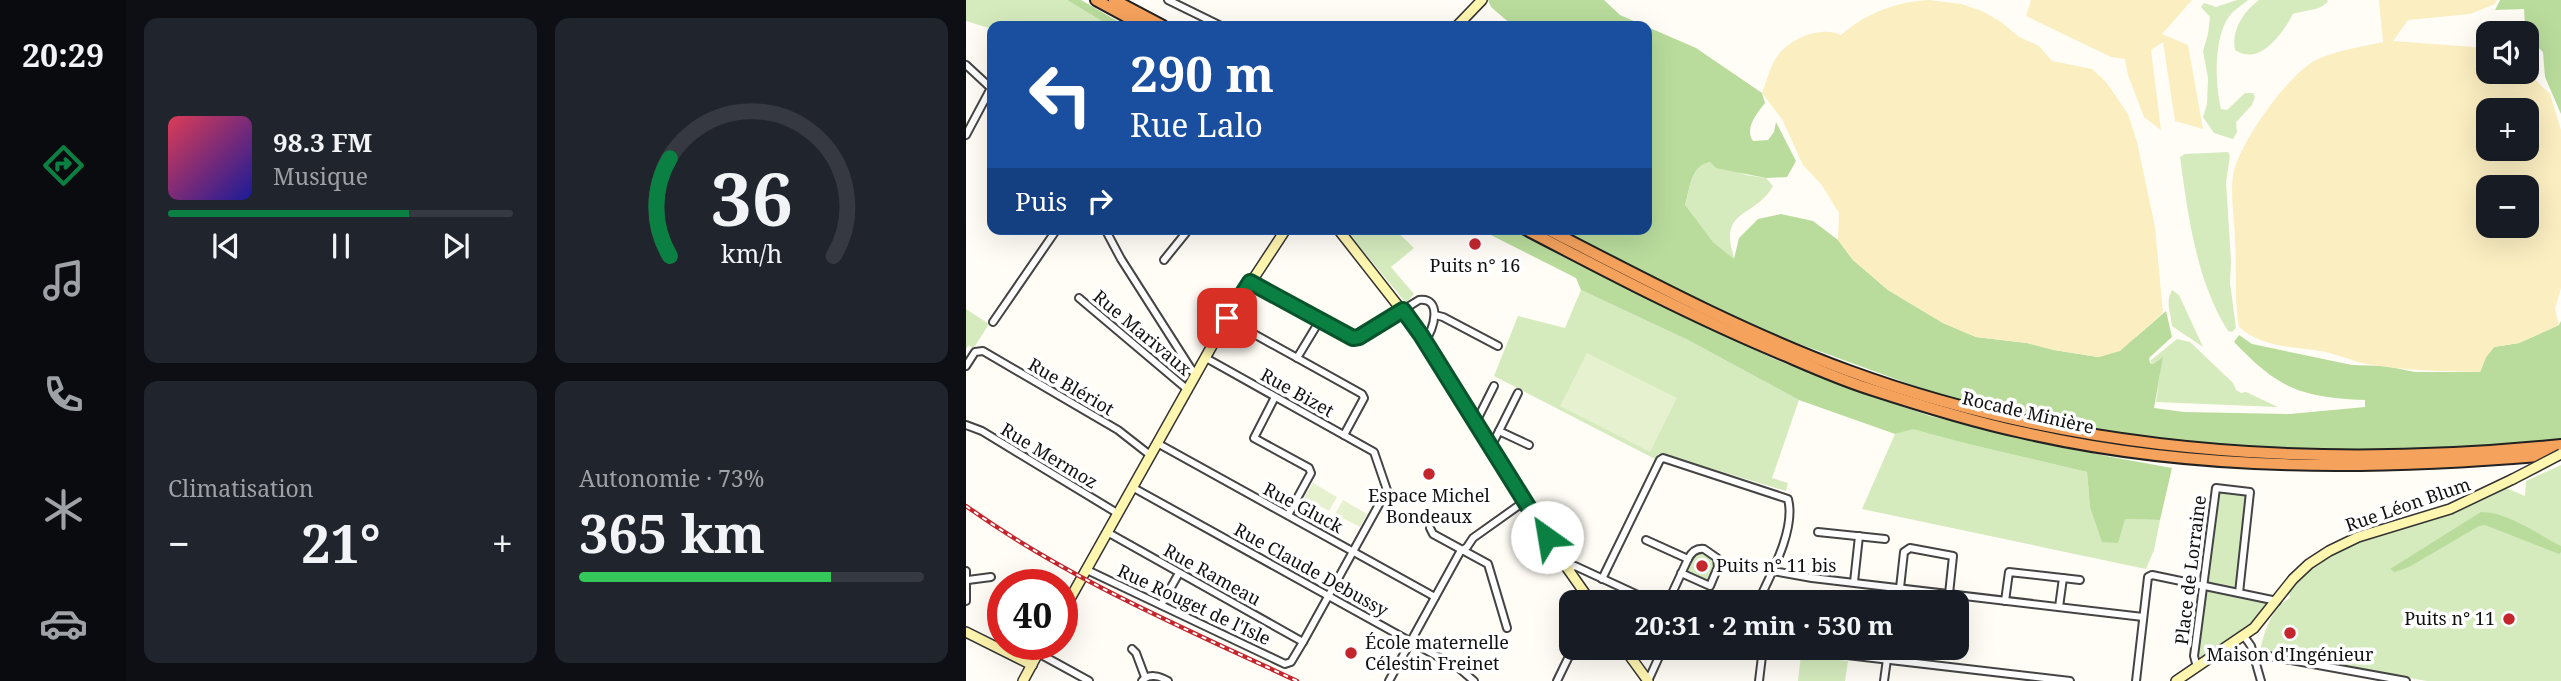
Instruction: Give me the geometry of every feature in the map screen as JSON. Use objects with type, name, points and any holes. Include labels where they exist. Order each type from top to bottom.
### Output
[{"type":"highway","points":[[1096,0],[1135,21]]},
{"type":"highway","points":[[1114,0],[1154,21]]},
{"type":"highway","name":"Rocade Minière","points":[[1537,235],[1731,333],[1815,368],[1868,389],[2020,432],[2151,454],[2306,465],[2442,463],[2561,454]]},
{"type":"highway","name":"Rocade Minière","points":[[1559,235],[1731,322],[1847,370],[1927,396],[2058,430],[2162,445],[2272,454],[2417,454],[2561,446]]},
{"type":"street","points":[[1168,0],[1211,21]]},
{"type":"street","points":[[1462,21],[1482,0]]},
{"type":"street","points":[[966,65],[987,85]]},
{"type":"street","points":[[966,135],[987,96]]},
{"type":"street","points":[[993,322],[1054,235]]},
{"type":"street","points":[[1108,235],[1195,375]]},
{"type":"street","points":[[1164,260],[1184,235]]},
{"type":"street","points":[[1078,585],[1227,318],[1282,235]]},
{"type":"street","points":[[1343,235],[1425,341],[1583,590]]},
{"type":"street","points":[[1250,282],[1356,338],[1424,299],[1429,302],[1436,316],[1432,332],[1425,341]]},
{"type":"street","name":"Rue Marivaux","points":[[1079,298],[1188,390]]},
{"type":"street","points":[[1436,316],[1443,317],[1498,346]]},
{"type":"street","points":[[1227,318],[1362,394],[1364,398],[1344,435]]},
{"type":"street","points":[[1297,358],[1320,320]]},
{"type":"street","name":"Rue Blériot","points":[[966,366],[975,352],[983,351],[1106,424],[1150,455]]},
{"type":"street","name":"Rue Bizet","points":[[1206,358],[1374,452],[1387,491],[1353,551]]},
{"type":"street","points":[[1475,420],[1494,386]]},
{"type":"street","points":[[1490,445],[1518,393]]},
{"type":"street","points":[[1275,397],[1254,438],[1309,468],[1311,473],[1288,515]]},
{"type":"street","name":"Rue Mermoz","points":[[966,425],[992,437],[1117,513]]},
{"type":"street","points":[[1499,431],[1529,445]]},
{"type":"street","name":"Rue Gluck","points":[[1157,443],[1435,597]]},
{"type":"street","name":"Rue Léon Blum","points":[[2176,681],[2261,622],[2293,579],[2329,551],[2358,537],[2460,505],[2561,454]]},
{"type":"street","points":[[1602,579],[1663,458],[1787,497],[1790,504],[1784,547],[1764,590]]},
{"type":"street","name":"Rue Claude Debussy","points":[[1132,487],[1460,669],[1475,681]]},
{"type":"street","name":"Place de Lorraine","points":[[2197,667],[2194,656],[2216,488],[2250,492],[2239,593]]},
{"type":"street","points":[[1389,681],[1463,550],[1473,538],[1525,501]]},
{"type":"street","points":[[1430,528],[1433,534],[1490,566],[1507,628]]},
{"type":"street","points":[[1818,531],[1885,539]]},
{"type":"street","name":"Rue Rameau","points":[[1107,532],[1303,642]]},
{"type":"street","points":[[1854,582],[1859,536]]},
{"type":"street","points":[[1646,540],[1688,559]]},
{"type":"street","points":[[1900,588],[1904,552],[1910,548],[1953,556],[1949,590]]},
{"type":"street","points":[[1673,590],[1681,573],[1688,559],[1694,551],[1704,549],[1715,555],[1718,567],[1710,586],[1681,573]]},
{"type":"street","points":[[1303,642],[1353,551]]},
{"type":"street","points":[[1567,568],[1575,566],[1626,590]]},
{"type":"street","name":"Rue Rouget de l'Isle","points":[[1087,570],[1285,664],[1289,664],[1303,642]]},
{"type":"street","points":[[966,571],[966,601]]},
{"type":"street","points":[[1773,571],[1916,590]]},
{"type":"street","points":[[2005,601],[2008,574],[2011,572],[2080,580]]},
{"type":"street","points":[[1161,605],[1179,573]]},
{"type":"street","points":[[2136,681],[2147,579],[2152,575],[2277,601]]},
{"type":"street","points":[[968,580],[987,578]]},
{"type":"street","points":[[2059,607],[2063,578]]},
{"type":"street","points":[[1969,596],[2143,617]]},
{"type":"street","points":[[966,632],[1032,665]]},
{"type":"street","points":[[2244,636],[2261,681]]},
{"type":"street","points":[[1132,649],[1136,653],[1143,679],[1159,676],[1168,681]]},
{"type":"street","points":[[2252,653],[2406,681]]},
{"type":"street","points":[[1023,681],[1034,660]]},
{"type":"street","points":[[1054,660],[1075,678],[1089,681]]},
{"type":"street","points":[[1557,681],[1567,660]]},
{"type":"street","points":[[1633,660],[1648,681],[1658,660]]},
{"type":"street","points":[[1759,681],[1762,660]]},
{"type":"street","points":[[1884,681],[1886,660]]},
{"type":"street","points":[[1894,660],[2070,681]]},
{"type":"green space","points":[[966,0],[1067,0],[1102,21],[987,21],[987,27],[966,21]]},
{"type":"green space","points":[[1067,0],[1081,0],[1117,21],[1102,21]]},
{"type":"green space","points":[[1488,0],[1604,0],[1620,15],[1634,21],[1507,21],[1491,7]]},
{"type":"green space","points":[[2237,0],[2248,0],[2233,12],[2225,23],[2218,47],[2217,73],[2221,109],[2227,110],[2245,93],[2253,93],[2255,97],[2252,105],[2236,122],[2237,132],[2233,139],[2214,133],[2203,117],[2207,104],[2208,78],[2203,51],[2210,17],[2201,7],[2204,3],[2216,7]]},
{"type":"green space","points":[[2259,0],[2328,1],[2317,8],[2293,14],[2269,46],[2253,54],[2244,54],[2235,50],[2235,35],[2244,15]]},
{"type":"green space","points":[[2500,0],[2561,0],[2561,114],[2545,77],[2543,52],[2539,48],[2539,21],[2525,21],[2524,9],[2495,10]]},
{"type":"green space","points":[[1652,29],[1696,48],[1762,93],[1765,103],[1758,111],[1750,131],[1753,141],[1768,140],[1774,132],[1776,122],[1796,161],[1787,177],[1766,178],[1716,168],[1710,162],[1698,168],[1685,205],[1713,242],[1734,259],[1739,238],[1758,219],[1781,214],[1813,221],[1838,240],[1853,260],[1888,290],[1943,323],[1976,337],[2027,343],[2098,357],[2136,337],[2166,311],[2172,337],[2149,358],[2153,364],[2163,357],[2154,408],[2184,412],[2290,414],[2365,407],[2365,400],[2307,393],[2278,380],[2234,342],[2239,335],[2252,344],[2352,365],[2385,366],[2415,372],[2480,372],[2494,347],[2519,343],[2559,325],[2561,321],[2561,440],[2455,448],[2296,450],[2211,445],[2075,426],[1934,393],[1794,342],[1716,310],[1572,235],[1652,235]]},
{"type":"green space","points":[[2228,152],[2230,156],[2226,182],[2230,283],[2236,328],[2232,332],[2228,331],[2217,311],[2201,269],[2190,224],[2180,157],[2185,154]]},
{"type":"green space","points":[[1710,162],[1746,175],[1766,178],[1773,186],[1766,196],[1734,222],[1730,243],[1735,260],[1713,242],[1685,206],[1695,173],[1703,164]]},
{"type":"green space","points":[[1350,235],[1400,235],[1414,248],[1391,267],[1414,294],[1406,303]]},
{"type":"green space","points":[[1491,235],[1522,235],[1774,359],[1862,393],[1930,416],[2106,456],[2172,468],[2160,520],[2125,519],[2118,543],[2102,542],[2090,507],[2087,472],[1913,429],[1895,434],[1799,400],[1688,340],[1581,290],[1576,278]]},
{"type":"green space","points":[[1581,290],[1688,340],[1799,400],[1772,478],[1788,483],[1786,491],[1659,453],[1655,459],[1494,376],[1518,316],[1565,328]]},
{"type":"green space","points":[[2172,290],[2179,295],[2203,347],[2172,326],[2169,303]]},
{"type":"green space","points":[[966,309],[989,324],[975,346],[972,348],[969,345],[966,349]]},
{"type":"green space","points":[[2177,339],[2190,342],[2233,383],[2236,390],[2278,407],[2156,402],[2162,358],[2153,364],[2150,361]]},
{"type":"green space","points":[[1587,353],[1677,398],[1650,452],[1560,406]]},
{"type":"green space","points":[[1913,428],[2087,472],[2090,507],[2125,519],[2160,520],[2154,550],[2146,569],[1862,509],[1895,434]]},
{"type":"green space","points":[[2561,465],[2561,681],[2427,681],[2260,651],[2267,628],[2278,607],[2290,598],[2289,592],[2303,576],[2336,552],[2375,536],[2453,511],[2504,487],[2525,496],[2526,481]]},
{"type":"green space","points":[[1313,483],[1337,497],[1329,511],[1304,497]]},
{"type":"green space","points":[[2219,490],[2247,495],[2237,586],[2234,589],[2208,583],[2207,580]]},
{"type":"green space","points":[[1343,500],[1367,514],[1360,527],[1335,514]]},
{"type":"green space","points":[[2481,512],[2522,524],[2561,546],[2561,552],[2559,554],[2485,525],[2409,567],[2395,572],[2390,569]]},
{"type":"green space","points":[[1703,551],[1710,554],[1715,561],[1708,581],[1685,571],[1692,556]]},
{"type":"green space","points":[[2207,589],[2268,601],[2265,610],[2250,626],[2201,657],[2198,654]]},
{"type":"green space","points":[[1800,660],[1848,661],[1845,681],[1798,681]]},
{"type":"sand","points":[[1929,0],[1961,4],[1982,11],[2019,37],[2039,46],[2052,61],[2092,69],[2106,82],[2128,114],[2137,142],[2155,227],[2163,313],[2120,351],[2099,357],[2027,343],[1976,337],[1943,323],[1888,290],[1853,260],[1838,240],[1839,213],[1821,184],[1803,165],[1782,119],[1762,93],[1774,61],[1786,47],[1804,36],[1823,32],[1841,35],[1882,10]]},
{"type":"sand","points":[[2031,0],[2192,0],[2162,34],[2188,45],[2203,129],[2175,121],[2163,42],[2151,50],[2161,130],[2144,117],[2128,75],[2125,59],[2111,57],[2026,16]]},
{"type":"sand","points":[[2379,0],[2497,0],[2495,4],[2470,14],[2408,20],[2393,41],[2476,47],[2476,84],[2539,83],[2550,94],[2561,130],[2561,288],[2555,309],[2559,325],[2519,343],[2494,347],[2480,372],[2367,364],[2321,351],[2267,342],[2239,327],[2232,201],[2233,176],[2237,163],[2254,130],[2292,80],[2316,60],[2383,42]]},
{"type":"railway","points":[[966,506],[1045,557],[1127,601],[1297,681]]},
{"type":"place","name":"Puits n° 16","points":[[1475,244]]},
{"type":"place","name":"Espace Michel Bondeaux","points":[[1429,474]]},
{"type":"place","name":"Puits n° 11 bis","points":[[1702,566]]},
{"type":"place","name":"Puits n° 11","points":[[2509,619]]},
{"type":"place","name":"Maison d'Ingénieur","points":[[2290,633]]},
{"type":"place","name":"École maternelle Célestin Freinet","points":[[1351,653]]},
{"type":"route","points":[[1227,318],[1250,282],[1353,338],[1403,310],[1547,537]]}]
